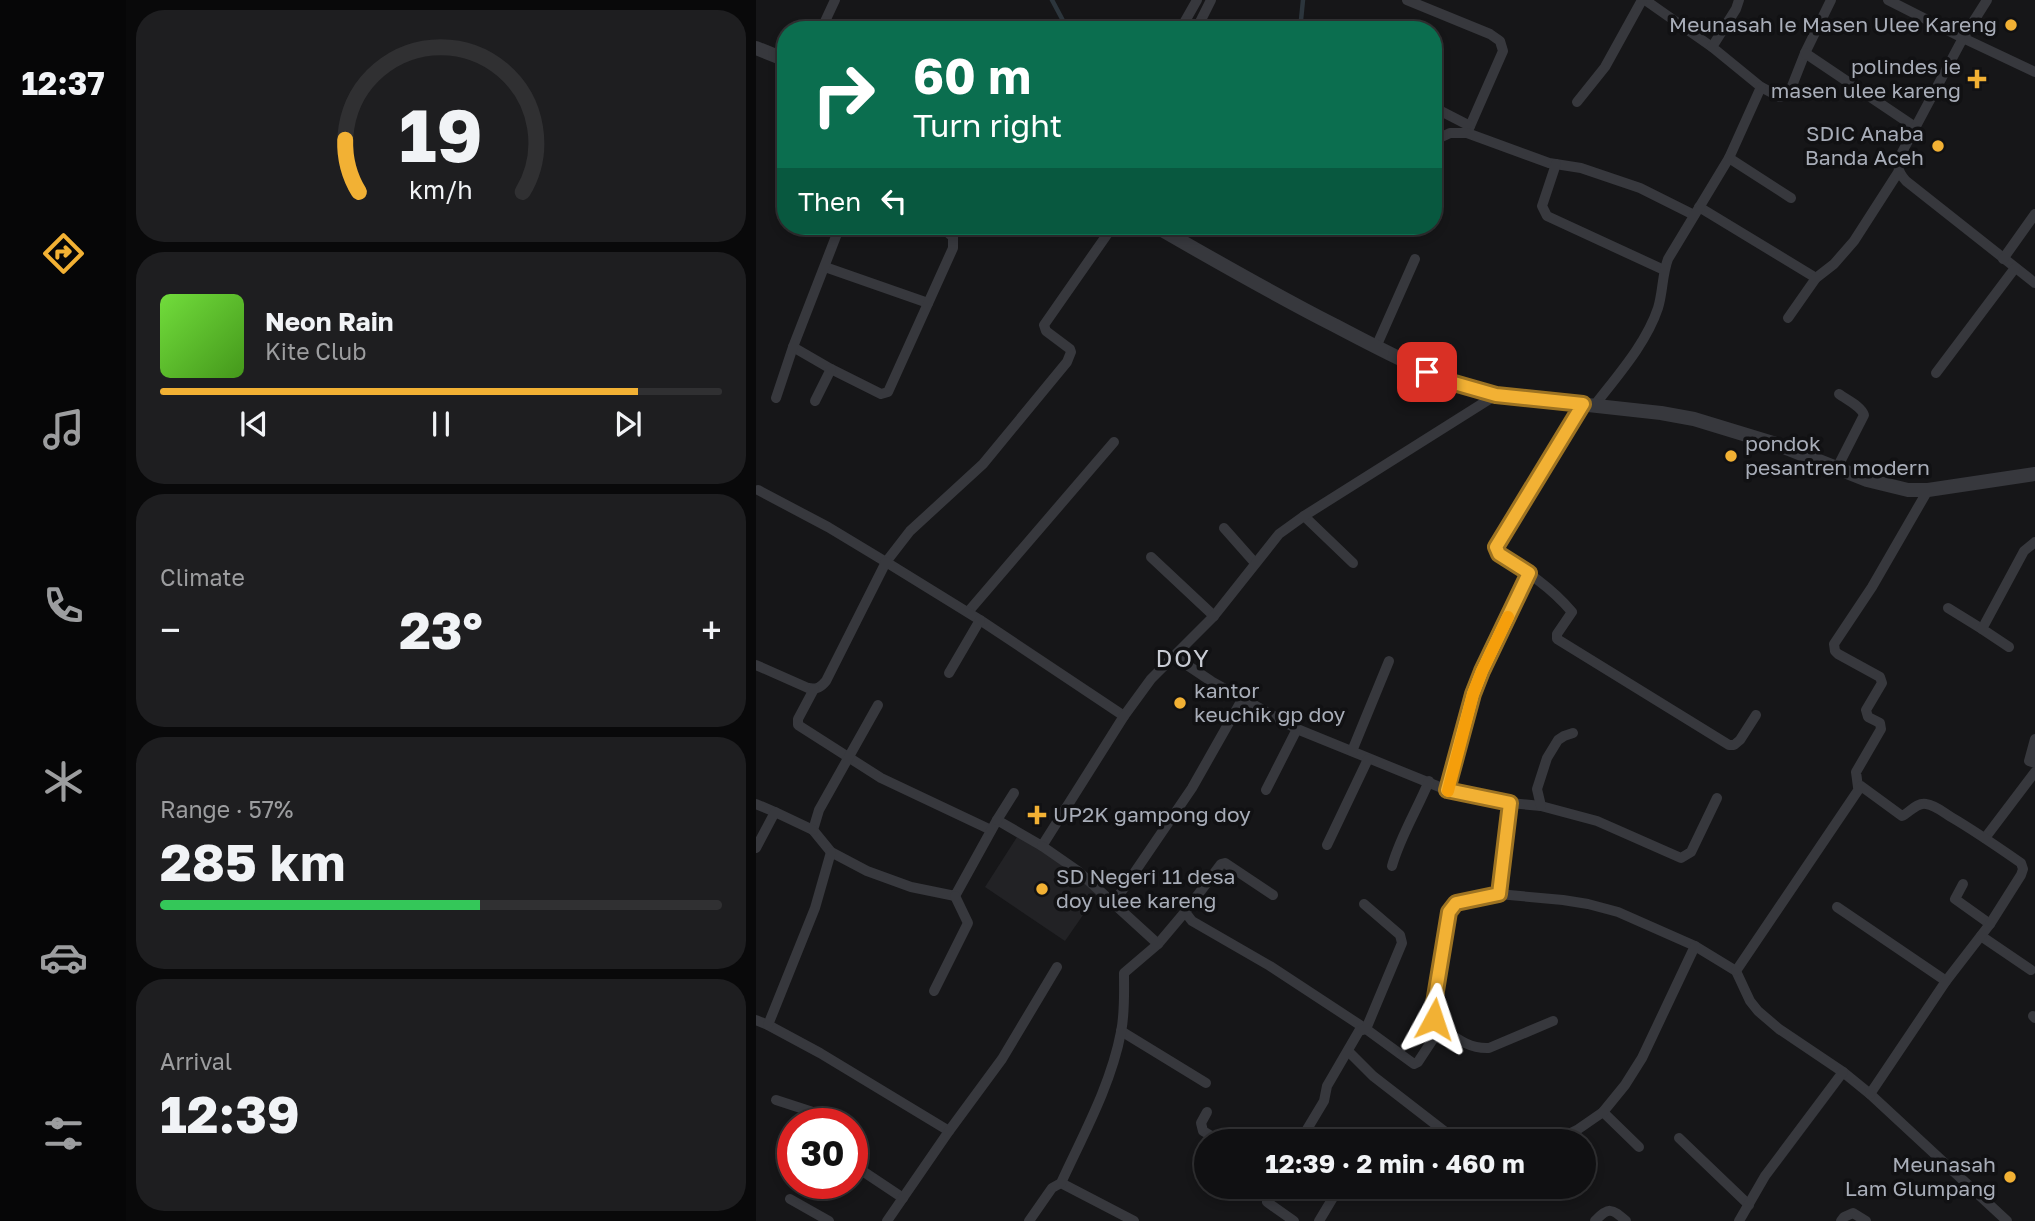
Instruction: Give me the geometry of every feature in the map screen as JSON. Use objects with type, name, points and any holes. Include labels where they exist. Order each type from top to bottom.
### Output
[{"type":"street","points":[[825,21],[835,0]]},
{"type":"street","points":[[1185,21],[1197,0]]},
{"type":"street","points":[[1200,21],[1211,0]]},
{"type":"street","points":[[1407,0],[1490,34],[1503,46],[1500,60],[1469,129]]},
{"type":"street","points":[[1577,102],[1605,67],[1644,0],[1712,47],[1761,87],[1780,97],[1784,96],[1792,86],[1831,0]]},
{"type":"street","points":[[1712,47],[1739,0]]},
{"type":"street","points":[[1888,0],[2035,72]]},
{"type":"street","points":[[1788,318],[1816,278],[1850,247],[1899,171],[1899,158],[1987,0]]},
{"type":"street","points":[[756,48],[777,56]]},
{"type":"street","points":[[1805,53],[1916,127]]},
{"type":"street","points":[[1756,715],[1740,740],[1729,745],[1557,639],[1557,634],[1572,612],[1529,573],[1499,554],[1496,547],[1589,405],[1642,341],[1652,322],[1661,294],[1664,270],[1674,248],[1729,158],[1761,87]]},
{"type":"street","points":[[1442,112],[1469,129],[1556,164],[1581,168],[1696,211],[1816,278]]},
{"type":"street","points":[[1442,136],[1469,129]]},
{"type":"street","points":[[1729,158],[1791,198]]},
{"type":"street","points":[[1556,164],[1542,206],[1546,216],[1664,270]]},
{"type":"street","points":[[1899,171],[1906,181],[2035,283]]},
{"type":"street","points":[[2003,259],[2035,214]]},
{"type":"street","points":[[776,398],[837,235]]},
{"type":"street","points":[[793,348],[881,394],[888,392],[953,248],[951,235]]},
{"type":"street","points":[[1107,235],[1044,325],[1046,331],[1070,349],[1067,362],[983,464],[910,531],[886,562],[827,681],[814,689],[798,724],[881,778],[1042,846],[1078,871],[1158,944]]},
{"type":"street","points":[[1171,235],[1376,347],[1436,376],[1496,395],[1694,419],[1776,444],[1886,485],[1908,490],[1928,490],[2035,474]]},
{"type":"street","points":[[1376,347],[1415,259]]},
{"type":"street","points":[[825,267],[928,303]]},
{"type":"street","points":[[1936,373],[2015,268]]},
{"type":"street","points":[[815,401],[831,369]]},
{"type":"street","points":[[1837,468],[1864,415],[1859,408],[1839,394]]},
{"type":"street","points":[[1042,846],[1124,716],[1152,680],[1214,616],[1279,534],[1496,395]]},
{"type":"street","points":[[968,612],[1114,442]]},
{"type":"street","points":[[758,490],[828,527],[968,612],[1124,716]]},
{"type":"street","points":[[1736,971],[1858,787],[1856,772],[1881,729],[1880,723],[1868,717],[1866,710],[1882,683],[1880,677],[1838,654],[1835,644],[1872,587],[1928,490]]},
{"type":"street","points":[[1304,516],[1353,563]]},
{"type":"street","points":[[1224,528],[1255,563]]},
{"type":"street","points":[[1982,629],[2024,551],[2035,542]]},
{"type":"street","points":[[1151,557],[1214,616]]},
{"type":"street","points":[[1447,790],[1464,723],[1478,682],[1529,573]]},
{"type":"street","points":[[1948,608],[2008,648]]},
{"type":"street","points":[[949,673],[980,620]]},
{"type":"street","points":[[1175,657],[1297,729],[1368,759],[1447,790],[1510,803],[1541,806],[1597,821],[1681,858],[1691,852],[1717,798]]},
{"type":"street","points":[[1352,751],[1389,661]]},
{"type":"street","points":[[756,665],[814,689]]},
{"type":"street","points":[[1113,904],[1192,788],[1243,698]]},
{"type":"street","points":[[813,830],[819,810],[878,705]]},
{"type":"street","points":[[1266,790],[1297,729]]},
{"type":"street","points":[[1541,806],[1537,789],[1547,758],[1558,740],[1573,733]]},
{"type":"street","points":[[2035,739],[2029,761],[2035,763]]},
{"type":"street","points":[[1326,845],[1368,759]]},
{"type":"street","points":[[1985,838],[2035,772]]},
{"type":"street","points":[[1392,866],[1429,781]]},
{"type":"street","points":[[1858,787],[1863,786],[1902,816],[1919,804],[1937,808],[2021,863],[2023,869],[1990,924],[1947,981],[1870,1094]]},
{"type":"street","points":[[955,896],[1014,793]]},
{"type":"street","points":[[1499,894],[1510,803]]},
{"type":"street","points":[[756,804],[813,830],[831,852],[867,871],[911,887],[955,896]]},
{"type":"street","points":[[756,848],[775,812]]},
{"type":"street","points":[[768,1025],[815,908],[831,852]]},
{"type":"street","points":[[1029,1221],[1052,1188],[1061,1183],[1100,1096],[1118,1047],[1125,973],[1158,944],[1220,864],[1225,863],[1273,895]]},
{"type":"street","points":[[1963,884],[1955,899],[1990,924]]},
{"type":"street","points":[[1438,1030],[1433,1009],[1449,912],[1456,903],[1499,894],[1588,904],[1618,912],[1695,946],[1736,971],[1750,1001],[1758,1011],[1870,1094],[2007,1221]]},
{"type":"street","points":[[934,991],[968,923],[955,896]]},
{"type":"street","points":[[1364,904],[1402,939],[1366,1029]]},
{"type":"street","points":[[1837,907],[1947,981]]},
{"type":"street","points":[[1185,912],[1192,921],[1248,953],[1416,1064],[1440,1027],[1468,1046],[1489,1048],[1553,1021]]},
{"type":"street","points":[[1981,936],[2031,970]]},
{"type":"street","points":[[1577,1129],[1611,1105],[1625,1085],[1642,1058],[1695,946]]},
{"type":"street","points":[[887,1221],[1002,1059],[1057,967]]},
{"type":"street","points":[[756,1020],[820,1053],[950,1131]]},
{"type":"street","points":[[1307,1129],[1324,1101],[1326,1086],[1359,1031],[1366,1029]]},
{"type":"street","points":[[1121,1031],[1206,1083]]},
{"type":"street","points":[[1348,1051],[1382,1084],[1441,1129]]},
{"type":"street","points":[[1739,1221],[1765,1175],[1843,1072]]},
{"type":"street","points":[[776,1100],[801,1108]]},
{"type":"street","points":[[1202,1129],[1207,1112]]},
{"type":"street","points":[[1603,1112],[1639,1147]]},
{"type":"street","points":[[1679,1138],[1749,1205]]},
{"type":"street","points":[[868,1175],[903,1198]]},
{"type":"street","points":[[1061,1183],[1112,1216],[1134,1221]]},
{"type":"street","points":[[790,1199],[829,1221]]},
{"type":"street","points":[[1268,1199],[1267,1202],[1294,1221]]},
{"type":"street","points":[[1319,1221],[1332,1199]]},
{"type":"street","points":[[1595,1221],[1605,1211],[1610,1210],[1617,1212],[1626,1221]]},
{"type":"street","points":[[1840,1221],[1853,1213],[1866,1221]]},
{"type":"shaded area","name":"SD Negeri 11 desa doy ulee kareng","points":[[1019,834],[1099,892],[1065,941],[985,887]]},
{"type":"waterway","points":[[1052,0],[1063,21]]},
{"type":"waterway","points":[[1301,21],[1303,0]]},
{"type":"slow traffic","points":[[1448,791],[1473,694],[1508,617]]},
{"type":"place","name":"Meunasah Ie Masen Ulee Kareng","points":[[2011,25]]},
{"type":"place","name":"polindes ie masen ulee kareng","points":[[1977,79]]},
{"type":"place","name":"SDIC Anaba Banda Aceh","points":[[1938,146]]},
{"type":"place","name":"pondok pesantren modern","points":[[1731,456]]},
{"type":"place","name":"kantor keuchik gp doy","points":[[1180,703]]},
{"type":"place","name":"UP2K gampong doy","points":[[1037,815]]},
{"type":"place","name":"SD Negeri 11 desa doy ulee kareng","points":[[1042,889]]},
{"type":"place","name":"Meunasah Lam Glumpang","points":[[2010,1177]]},
{"type":"district","name":"DOY","points":[[1183,659]]},
{"type":"route","points":[[1427,372],[1496,395],[1583,404],[1496,547],[1499,554],[1529,573],[1473,694],[1447,790],[1510,803],[1499,894],[1452,906],[1433,1009],[1434,1019]]}]
